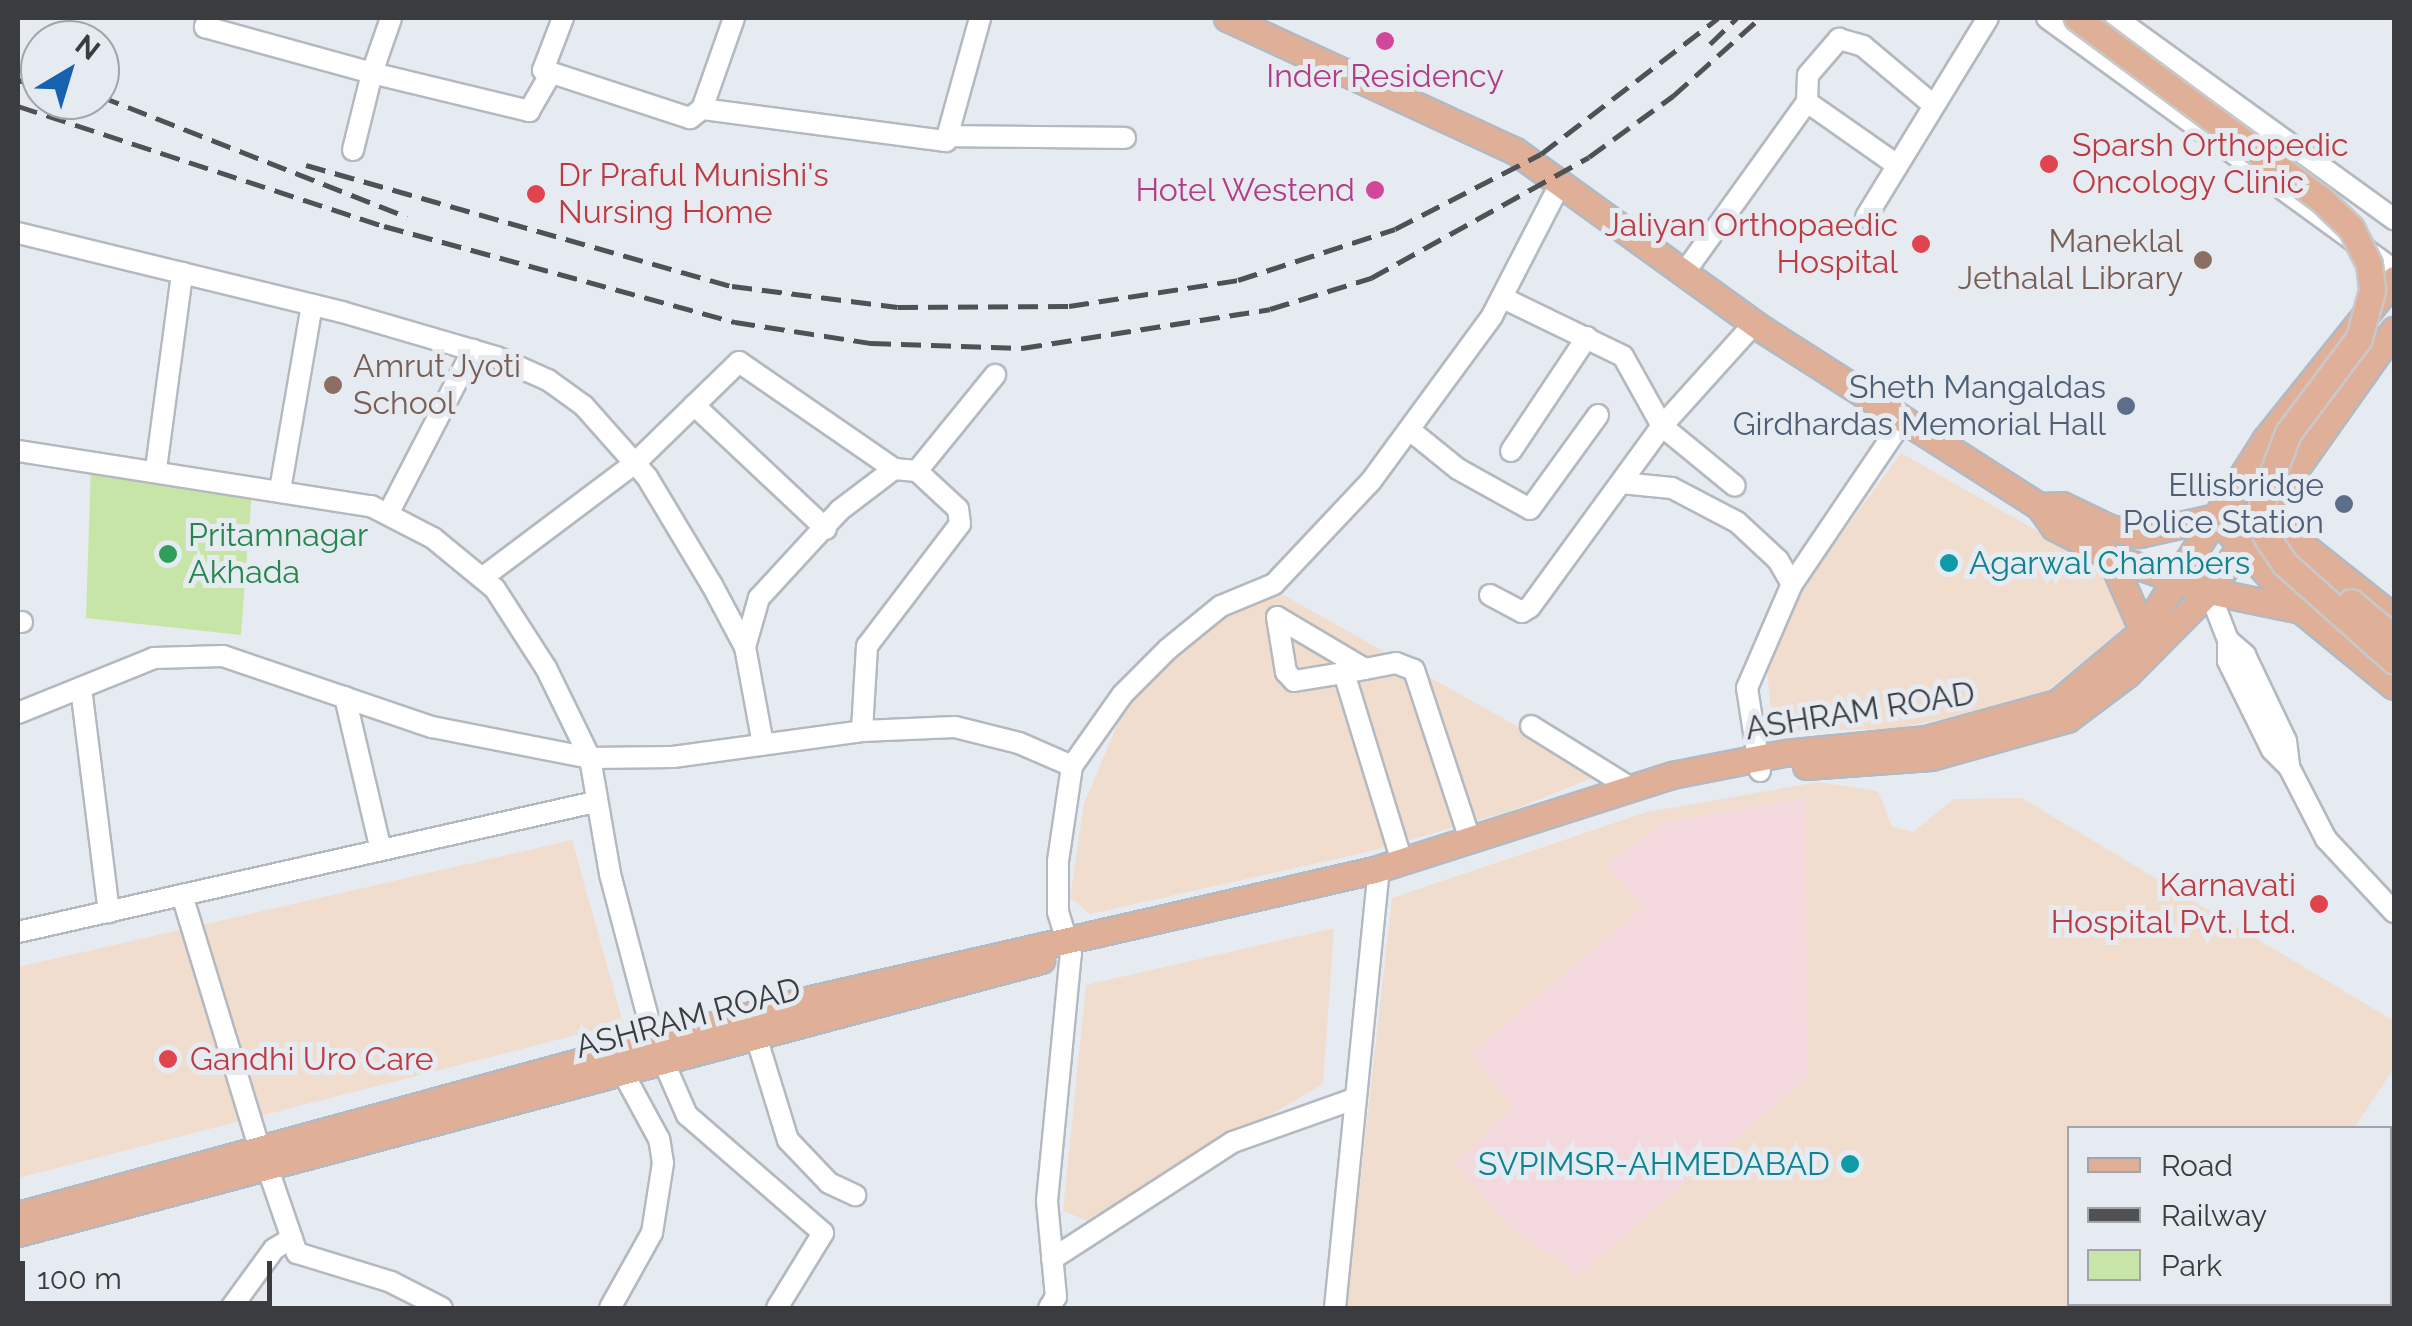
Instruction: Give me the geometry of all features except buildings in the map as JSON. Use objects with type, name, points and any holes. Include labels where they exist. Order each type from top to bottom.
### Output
[{"type":"main road","points":[[1227,18],[1270,24],[1515,150],[1754,324],[2040,506],[2054,527],[2110,556],[2179,577],[2209,591],[2301,610]]},
{"type":"main road","points":[[2078,18],[2321,199],[2351,228],[2369,264],[2372,290],[2359,338],[2288,433],[2270,465],[2262,500],[2266,536],[2284,563],[2394,661]]},
{"type":"main road","points":[[2102,18],[2334,188],[2361,212],[2384,254],[2390,289],[2375,340],[2286,466],[2277,498],[2281,529],[2298,553],[2394,638]]},
{"type":"main road","name":"ASHRAM ROAD","points":[[1387,871],[1470,839],[1631,788],[1926,738],[2057,703],[2143,631],[2265,440],[2394,279]]},
{"type":"main road","name":"ASHRAM ROAD","points":[[18,1234],[657,1049],[1387,871],[1760,765],[1931,756],[2068,720],[2127,674],[2209,591],[2267,518],[2394,330]]},
{"type":"main road","points":[[2040,506],[2062,506],[2110,528],[2139,534],[2216,517],[2267,518],[2394,618]]},
{"type":"main road","points":[[2216,517],[2301,610],[2394,686]]},
{"type":"main road","points":[[2110,556],[2143,631]]},
{"type":"main road","name":"ASHRAM ROAD","points":[[18,1215],[264,1161],[621,1070],[657,1049],[755,1034],[1068,946]]},
{"type":"street","points":[[208,18],[204,27],[529,111],[551,73]]},
{"type":"street","points":[[352,150],[391,18]]},
{"type":"street","points":[[562,18],[543,70],[690,118],[702,108],[734,18]]},
{"type":"street","points":[[702,108],[946,141],[980,18]]},
{"type":"street","points":[[1866,218],[1932,104],[1988,18]]},
{"type":"street","points":[[2047,18],[2394,270]]},
{"type":"street","points":[[2116,18],[2394,219]]},
{"type":"street","points":[[1684,273],[1807,102],[1808,74],[1839,38],[1863,46],[1932,104]]},
{"type":"street","points":[[1807,102],[1897,165]]},
{"type":"street","points":[[947,136],[1124,138]]},
{"type":"street","points":[[1050,1308],[1056,1298],[1047,1201],[1068,946],[1058,861],[1072,766],[1146,672],[1221,606],[1274,584],[1411,431],[1502,298],[1560,184]]},
{"type":"street","points":[[18,233],[312,304],[473,350],[548,380],[584,406],[635,463],[745,647],[762,744]]},
{"type":"street","points":[[156,469],[182,273]]},
{"type":"street","points":[[1502,298],[1623,356],[1662,426],[1735,486]]},
{"type":"street","points":[[280,490],[312,304]]},
{"type":"street","points":[[1490,595],[1522,612],[1530,608],[1662,426],[1754,324]]},
{"type":"street","points":[[1511,451],[1588,337]]},
{"type":"street","points":[[388,514],[473,350]]},
{"type":"street","points":[[482,578],[635,463],[738,362],[894,469],[917,471],[958,509],[960,524],[867,646],[862,731]]},
{"type":"street","points":[[917,471],[994,375]]},
{"type":"street","points":[[694,406],[826,530]]},
{"type":"street","points":[[1411,431],[1458,469],[1530,509],[1598,416]]},
{"type":"street","points":[[1760,765],[1747,688],[1792,584],[1903,420]]},
{"type":"street","points":[[18,451],[280,490],[388,514],[434,538],[482,578],[546,668],[590,758],[595,802],[657,1049],[687,1115],[823,1233],[777,1308]]},
{"type":"street","points":[[745,647],[759,598],[826,530],[840,510],[894,469]]},
{"type":"street","points":[[1621,483],[1672,488],[1737,522],[1778,560],[1792,584]]},
{"type":"street","points":[[2209,591],[2228,640],[2253,672],[2286,740],[2289,767],[2326,839],[2394,912]]},
{"type":"street","points":[[1365,669],[1279,615],[1290,678],[1344,673],[1400,663],[1419,678],[1470,839]]},
{"type":"street","points":[[18,713],[154,658],[223,656],[432,727],[590,758],[673,758],[862,731],[955,727],[1019,743],[1072,766]]},
{"type":"street","points":[[1335,1308],[1354,1099],[1387,871],[1344,673]]},
{"type":"street","points":[[81,688],[110,912]]},
{"type":"street","points":[[345,698],[380,850]]},
{"type":"street","points":[[1532,726],[1631,788]]},
{"type":"street","points":[[18,932],[595,802]]},
{"type":"street","points":[[182,895],[264,1161],[297,1253],[392,1282],[442,1308]]},
{"type":"street","points":[[755,1034],[788,1140],[829,1183],[855,1195]]},
{"type":"street","points":[[610,1308],[652,1233],[663,1163],[659,1140],[621,1070]]},
{"type":"street","points":[[1052,1259],[1233,1142],[1354,1099]]},
{"type":"street","points":[[230,1308],[274,1249],[292,1238]]},
{"type":"shaded area","points":[[1901,453],[2102,568],[2125,627],[2037,699],[1894,729],[1773,731],[1767,670],[1803,587]]},
{"type":"shaded area","points":[[1278,592],[1602,774],[1510,811],[1363,853],[1090,914],[1070,898],[1084,804],[1124,709],[1204,627]]},
{"type":"shaded area","points":[[1818,782],[1878,791],[1892,827],[1913,832],[1954,799],[2022,798],[2394,1021],[2394,1068],[2355,1126],[2067,1126],[2067,1306],[2208,1306],[2205,1308],[1346,1308],[1392,898],[1647,812]]},
{"type":"shaded area","points":[[1806,798],[1807,1077],[1576,1278],[1559,1259],[1518,1236],[1455,1164],[1513,1108],[1470,1054],[1643,907],[1605,865],[1666,822]]},
{"type":"shaded area","points":[[572,840],[623,1023],[18,1178],[18,967]]},
{"type":"shaded area","points":[[1334,928],[1323,1084],[1089,1221],[1063,1211],[1086,985]]},
{"type":"green space","name":"Pritamnagar Akhada","points":[[91,466],[252,490],[241,635],[86,618]]},
{"type":"green space","points":[[2394,1221],[2394,1308],[2302,1308],[2392,1306]]},
{"type":"railway","points":[[306,165],[732,286],[898,307],[1069,306],[1238,280],[1395,229],[1541,154],[1718,18]]},
{"type":"railway","points":[[1710,44],[1737,18]]},
{"type":"railway","points":[[18,106],[384,226],[735,322],[871,343],[1022,348],[1270,309],[1371,278],[1589,157],[1673,96],[1760,18]]},
{"type":"railway","points":[[120,104],[407,217]]},
{"type":"place","name":"Inder Residency","points":[[1385,41]]},
{"type":"place","name":"Sparsh Orthopedic Oncology Clinic","points":[[2049,164]]},
{"type":"place","name":"Hotel Westend","points":[[1375,190]]},
{"type":"place","name":"Dr Praful Munishi's Nursing Home","points":[[536,194]]},
{"type":"place","name":"Jaliyan Orthopaedic Hospital","points":[[1921,244]]},
{"type":"place","name":"Maneklal Jethalal Library","points":[[2203,260]]},
{"type":"place","name":"Amrut Jyoti School","points":[[333,385]]},
{"type":"place","name":"Sheth Mangaldas Girdhardas Memorial Hall","points":[[2126,406]]},
{"type":"place","name":"Ellisbridge Police Station","points":[[2344,504]]},
{"type":"place","name":"Pritamnagar Akhada","points":[[168,554]]},
{"type":"place","name":"Agarwal Chambers","points":[[1949,563]]},
{"type":"place","name":"Karnavati Hospital Pvt. Ltd.","points":[[2319,904]]},
{"type":"place","name":"Gandhi Uro Care","points":[[168,1059]]},
{"type":"place","name":"SVPIMSR-AHMEDABAD","points":[[1850,1164]]}]
